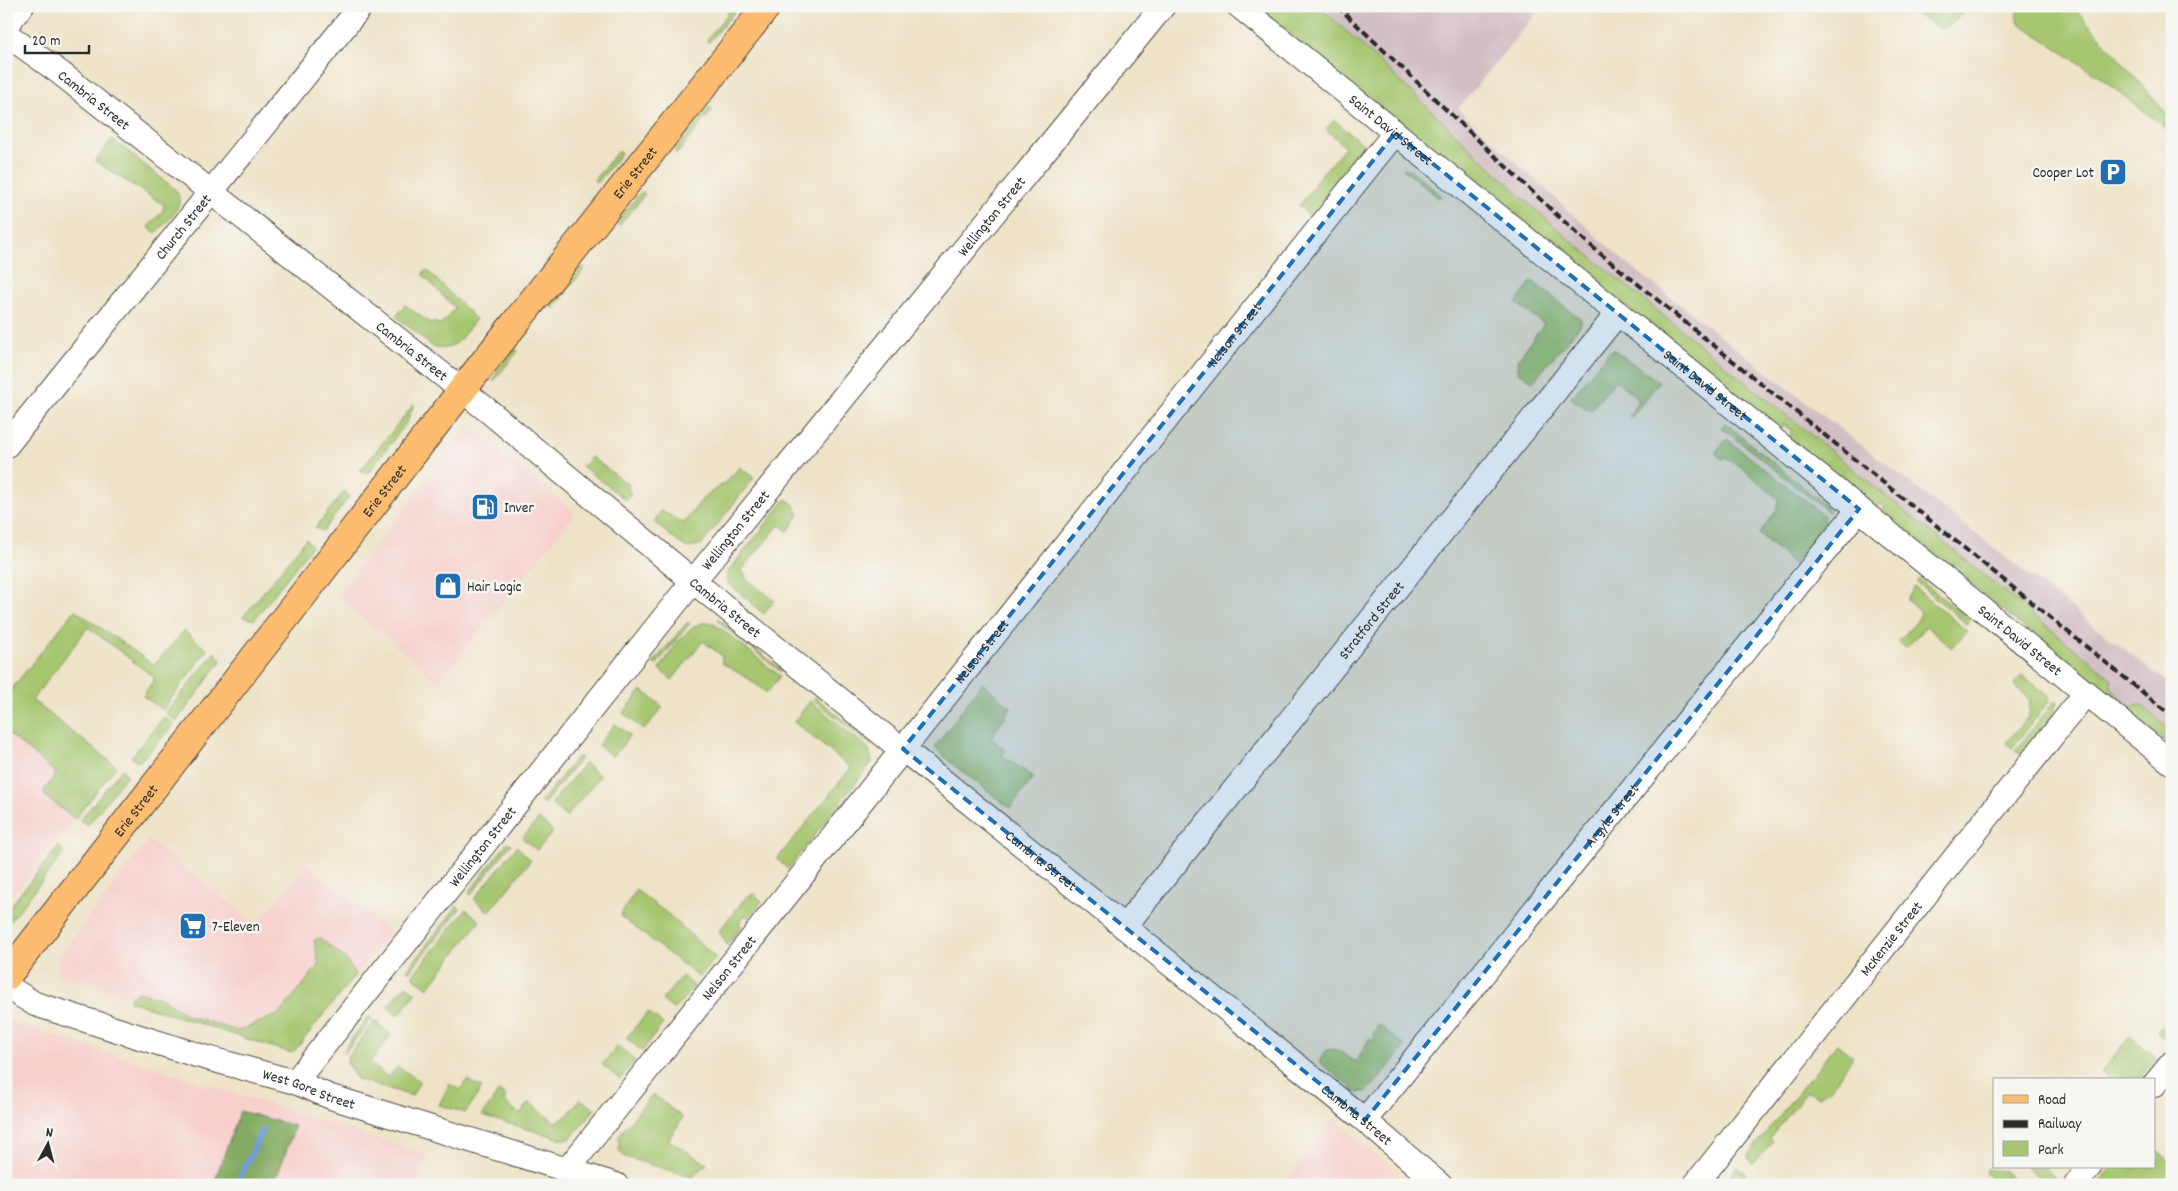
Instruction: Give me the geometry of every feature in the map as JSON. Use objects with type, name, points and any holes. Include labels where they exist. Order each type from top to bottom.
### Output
[{"type":"main road","name":"Erie Street","points":[[6,977],[462,391],[767,6]]},
{"type":"street","points":[[6,26],[22,6]]},
{"type":"street","name":"Church Street","points":[[6,446],[361,6]]},
{"type":"street","name":"Wellington Street","points":[[295,1082],[693,581],[1163,6]]},
{"type":"street","name":"Saint David Street","points":[[1239,6],[2172,763]]},
{"type":"street","name":"Cambria Street","points":[[6,34],[59,72],[462,391],[890,741],[903,749],[1365,1120],[1440,1185]]},
{"type":"street","name":"Nelson Street","points":[[567,1170],[1395,133]]},
{"type":"street","name":"Stratford Street","points":[[1124,927],[1618,313]]},
{"type":"street","name":"Argyle Street","points":[[1365,1120],[1859,509]]},
{"type":"street","name":"McKenzie Street","points":[[1695,1185],[2086,693]]},
{"type":"street","name":"West Gore Street","points":[[6,986],[35,1004],[80,1019],[200,1056],[295,1082],[331,1097],[616,1185]]},
{"type":"street","points":[[2156,1083],[2172,1063]]},
{"type":"street","points":[[2076,1185],[2088,1168]]},
{"type":"highlighted area","points":[[1395,133],[1859,509],[1365,1120],[903,749]]},
{"type":"shaded area","points":[[1277,6],[1542,6],[1458,109],[1625,262],[2172,686],[2172,739],[1508,204]]},
{"type":"shaded area","points":[[468,426],[576,513],[438,682],[337,595]]},
{"type":"shaded area","points":[[6,729],[93,794],[6,905]]},
{"type":"shaded area","points":[[148,840],[257,924],[307,865],[391,932],[294,1048],[60,976],[56,960]]},
{"type":"shaded area","points":[[6,1020],[427,1155],[415,1185],[6,1185]]},
{"type":"shaded area","points":[[1334,1119],[1412,1185],[1284,1185]]},
{"type":"green space","points":[[733,6],[736,10],[709,42],[706,41]]},
{"type":"green space","points":[[1255,6],[1318,6],[1569,239],[2112,679],[2110,685],[2113,691],[2130,707],[2141,705],[2172,730],[2172,747],[1959,575],[1963,570],[1954,563],[1952,569],[1881,514],[1885,507],[1881,504],[1876,508],[1788,438],[1792,430],[1784,424],[1781,430],[1754,411],[1755,408],[1751,404],[1749,406],[1457,170],[1460,164],[1454,159],[1449,164]]},
{"type":"green space","points":[[1903,6],[1970,6],[1952,24],[1941,29]]},
{"type":"green space","points":[[2023,6],[2073,6],[2172,120],[2172,133],[2097,75],[2019,23],[2016,16]]},
{"type":"green space","points":[[708,108],[713,109],[677,154],[674,151]]},
{"type":"green space","points":[[1334,120],[1363,144],[1362,152],[1310,217],[1299,206],[1315,185],[1314,183],[1345,147],[1326,129]]},
{"type":"green space","points":[[112,139],[176,190],[179,196],[179,202],[174,213],[156,233],[148,227],[162,212],[164,205],[95,161]]},
{"type":"green space","points":[[618,151],[621,154],[597,183],[594,180]]},
{"type":"green space","points":[[1406,168],[1441,195],[1439,198],[1403,169]]},
{"type":"green space","points":[[640,193],[645,194],[619,226],[617,221]]},
{"type":"green space","points":[[580,266],[585,268],[554,309],[550,305]]},
{"type":"green space","points":[[427,270],[476,319],[458,342],[448,348],[433,347],[396,316],[405,305],[430,323],[441,325],[455,308],[422,274]]},
{"type":"green space","points":[[1532,281],[1581,319],[1581,324],[1533,382],[1518,371],[1518,359],[1544,324],[1516,303]]},
{"type":"green space","points":[[514,349],[518,351],[493,382],[497,371]]},
{"type":"green space","points":[[1614,350],[1659,382],[1631,418],[1629,416],[1639,400],[1616,380],[1590,411],[1571,398],[1609,352]]},
{"type":"green space","points":[[414,404],[407,422],[369,472],[360,471]]},
{"type":"green space","points":[[1725,423],[1826,506],[1830,513],[1721,427]]},
{"type":"green space","points":[[1727,439],[1824,516],[1825,527],[1794,564],[1759,534],[1777,509],[1778,499],[1740,466],[1725,457],[1723,460],[1715,453]]},
{"type":"green space","points":[[591,457],[629,485],[628,489],[631,494],[626,500],[582,466]]},
{"type":"green space","points":[[740,467],[754,478],[702,544],[688,548],[654,522],[661,511],[684,523],[704,497],[723,484]]},
{"type":"green space","points":[[345,491],[349,497],[323,531],[315,528]]},
{"type":"green space","points":[[786,499],[794,505],[799,515],[788,531],[779,525],[741,571],[746,575],[745,578],[774,600],[764,614],[727,582],[726,574]]},
{"type":"green space","points":[[306,539],[312,546],[254,620],[243,617]]},
{"type":"green space","points":[[1919,579],[1970,620],[1968,625],[1916,582]]},
{"type":"green space","points":[[1914,587],[1967,631],[1952,648],[1926,626],[1906,648],[1898,642],[1917,621],[1921,613],[1907,600]]},
{"type":"green space","points":[[75,610],[154,665],[184,631],[207,650],[163,710],[143,696],[155,678],[88,627],[32,700],[116,766],[75,819],[45,796],[44,791],[56,773],[6,732],[6,696]]},
{"type":"green space","points":[[718,619],[782,670],[781,672],[724,626]]},
{"type":"green space","points":[[709,622],[719,627],[780,676],[767,693],[749,679],[722,663],[722,656],[703,641],[672,680],[659,669],[686,633],[693,627]]},
{"type":"green space","points":[[687,623],[690,623],[656,665],[653,663]]},
{"type":"green space","points":[[215,652],[221,661],[176,722],[166,713]]},
{"type":"green space","points":[[2022,675],[2049,696],[2050,700],[2012,748],[2006,743],[2029,716],[2030,701],[2014,684]]},
{"type":"green space","points":[[982,683],[1011,707],[991,738],[1006,751],[1002,756],[1034,777],[1010,808],[949,761],[935,747]]},
{"type":"green space","points":[[642,690],[663,707],[644,730],[623,713]]},
{"type":"green space","points":[[815,697],[860,733],[872,746],[813,699]]},
{"type":"green space","points":[[810,701],[869,749],[872,762],[788,869],[777,859],[851,768],[794,722]]},
{"type":"green space","points":[[2054,702],[2057,702],[2054,713],[2021,755],[2015,751]]},
{"type":"green space","points":[[164,717],[174,725],[139,762],[131,757]]},
{"type":"green space","points":[[615,724],[630,735],[613,757],[598,745]]},
{"type":"green space","points":[[577,757],[581,758],[543,805],[541,802]]},
{"type":"green space","points":[[585,763],[600,776],[566,817],[551,804]]},
{"type":"green space","points":[[122,769],[127,775],[88,825],[80,820]]},
{"type":"green space","points":[[539,819],[553,832],[537,850],[522,838]]},
{"type":"green space","points":[[508,842],[511,844],[471,895],[469,892]]},
{"type":"green space","points":[[59,846],[64,853],[6,926],[6,911]]},
{"type":"green space","points":[[517,846],[531,860],[489,912],[474,899]]},
{"type":"green space","points":[[636,890],[669,915],[716,958],[699,977],[620,916]]},
{"type":"green space","points":[[754,894],[762,901],[749,918],[745,915],[739,923],[742,926],[727,945],[719,931],[746,897]]},
{"type":"green space","points":[[457,906],[460,909],[409,972],[407,970]]},
{"type":"green space","points":[[466,909],[480,921],[428,988],[412,976]]},
{"type":"green space","points":[[320,938],[347,960],[355,975],[291,1053],[129,1001],[132,995],[138,992],[162,998],[187,1015],[238,1031],[279,1014],[319,965],[314,940]]},
{"type":"green space","points":[[682,976],[694,986],[674,1010],[662,1000]]},
{"type":"green space","points":[[406,985],[416,993],[398,1016],[387,1007]]},
{"type":"green space","points":[[648,1012],[663,1024],[642,1051],[626,1038]]},
{"type":"green space","points":[[2172,1014],[2172,1040],[2169,1042],[2157,1032]]},
{"type":"green space","points":[[369,1016],[372,1019],[344,1053],[348,1043]]},
{"type":"green space","points":[[375,1021],[391,1035],[370,1063],[387,1077],[398,1067],[420,1081],[412,1096],[357,1079],[347,1063],[348,1056]]},
{"type":"green space","points":[[1379,1025],[1405,1046],[1378,1080],[1365,1092],[1357,1092],[1319,1062],[1326,1050],[1331,1049],[1356,1062],[1369,1039],[1373,1040],[1376,1038],[1373,1034]]},
{"type":"green space","points":[[2130,1036],[2157,1058],[2141,1078],[2108,1078],[2101,1072]]},
{"type":"green space","points":[[1837,1044],[1853,1057],[1830,1090],[1823,1092],[1819,1097],[1807,1092],[1770,1138],[1773,1142],[1753,1164],[1747,1156]]},
{"type":"green space","points":[[618,1046],[635,1060],[620,1079],[602,1065]]},
{"type":"green space","points":[[467,1080],[482,1088],[465,1113],[439,1105],[449,1084],[460,1090]]},
{"type":"green space","points":[[499,1091],[506,1096],[504,1102],[520,1114],[529,1102],[555,1122],[567,1116],[580,1099],[595,1109],[570,1139],[562,1139],[482,1116]]},
{"type":"green space","points":[[653,1094],[683,1118],[668,1140],[707,1164],[692,1177],[625,1157],[619,1150],[619,1135]]},
{"type":"green space","points":[[240,1111],[295,1126],[274,1185],[213,1185]]},
{"type":"green space","points":[[2156,1151],[2172,1163],[2172,1185],[2098,1185],[2111,1168],[2156,1168]]},
{"type":"green space","points":[[1737,1167],[1746,1173],[1737,1185],[1723,1185]]},
{"type":"green space","points":[[2027,1168],[2044,1168],[2058,1181],[2054,1185],[2048,1185]]},
{"type":"green space","points":[[1986,1169],[2004,1171],[2020,1185],[1992,1185],[1992,1179],[1985,1173]]},
{"type":"waterway","points":[[237,1185],[262,1130]]},
{"type":"railway","points":[[1337,6],[1597,251],[2172,716]]},
{"type":"place","name":"Cooper Lot","points":[[2113,172]]},
{"type":"place","name":"Inver","points":[[485,507]]},
{"type":"place","name":"Hair Logic","points":[[448,586]]},
{"type":"place","name":"7-Eleven","points":[[193,926]]}]
